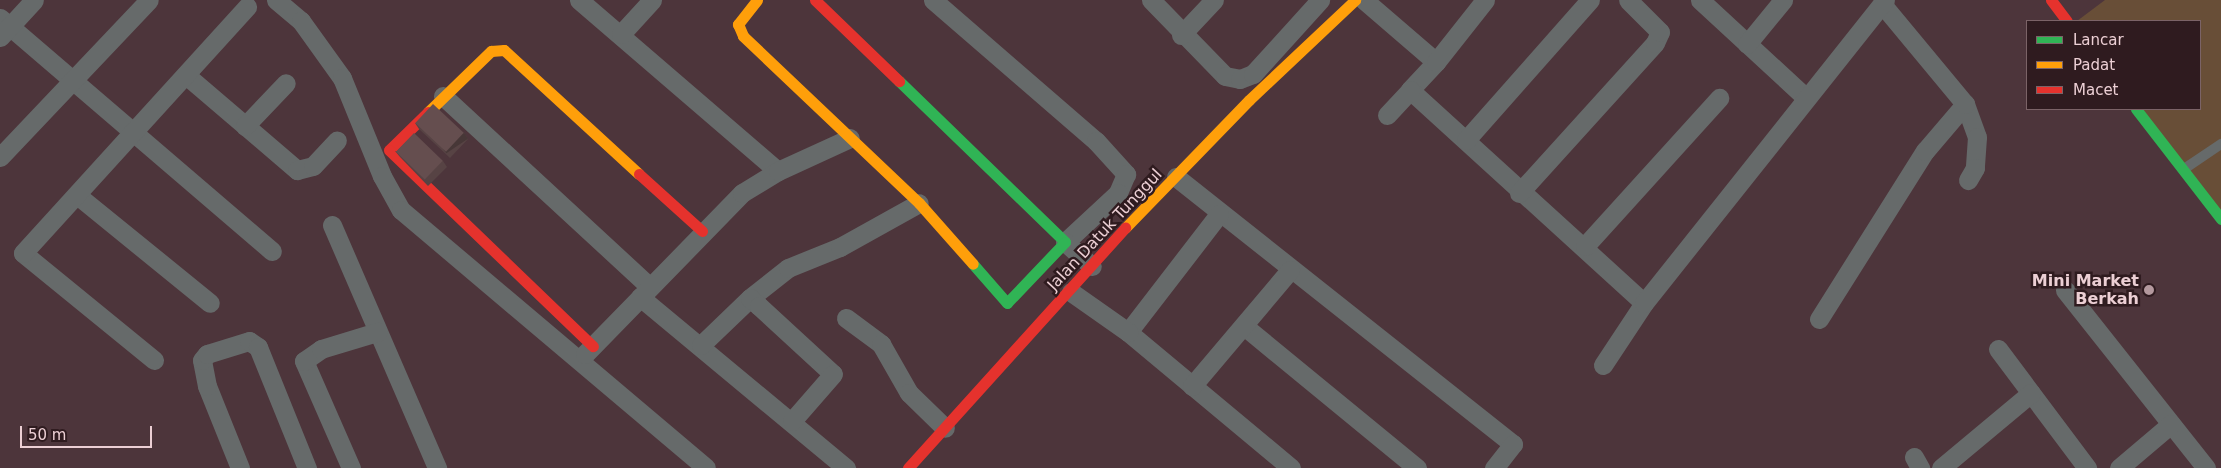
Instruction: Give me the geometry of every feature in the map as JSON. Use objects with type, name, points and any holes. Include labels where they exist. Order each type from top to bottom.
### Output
[{"type":"street","points":[[34,0],[3,27],[71,81],[132,135],[272,252]]},
{"type":"street","points":[[0,157],[149,0]]},
{"type":"street","points":[[276,0],[302,21],[342,78],[382,176],[401,210],[706,468]]},
{"type":"street","points":[[579,0],[621,34],[778,171]]},
{"type":"street","points":[[621,34],[652,0]]},
{"type":"street","points":[[757,0],[738,24],[743,36],[919,203],[1007,303],[1065,242],[1118,193],[1126,174],[1096,141],[933,0]]},
{"type":"street","points":[[815,0],[1092,266]]},
{"type":"street","points":[[1151,0],[1181,35],[1224,76],[1240,79],[1253,74],[1320,0]]},
{"type":"street","points":[[1181,35],[1214,0]]},
{"type":"street","name":"Jalan Datuk Tunggul","points":[[908,468],[945,428],[998,364],[1071,292],[1092,266],[1176,177],[1355,0]]},
{"type":"street","points":[[1364,0],[1436,62]]},
{"type":"street","points":[[1387,115],[1436,62],[1485,0]]},
{"type":"street","points":[[1466,140],[1590,0]]},
{"type":"street","points":[[1519,193],[1655,43],[1660,32],[1628,0]]},
{"type":"street","points":[[1700,0],[1805,97]]},
{"type":"street","points":[[1747,44],[1783,0]]},
{"type":"street","points":[[2051,0],[2066,20]]},
{"type":"street","points":[[1603,365],[1644,303],[1805,97],[1883,2],[1965,104],[1977,137],[1975,168],[1968,180]]},
{"type":"street","points":[[154,360],[25,258],[27,245],[77,195],[247,8]]},
{"type":"street","points":[[593,346],[388,150],[491,51],[511,52],[702,231]]},
{"type":"street","points":[[187,76],[245,126],[302,171],[313,166],[337,140]]},
{"type":"street","points":[[245,126],[286,83]]},
{"type":"street","points":[[1410,90],[1466,140],[1519,193],[1585,246],[1644,303]]},
{"type":"street","points":[[443,96],[701,345],[846,468]]},
{"type":"street","points":[[1585,246],[1719,98]]},
{"type":"street","points":[[1819,319],[1925,151],[1965,104]]},
{"type":"street","points":[[2137,110],[2221,219]]},
{"type":"street","points":[[578,361],[702,231],[742,193],[778,171],[850,138]]},
{"type":"street","points":[[1176,177],[1219,214],[1513,444],[1494,468]]},
{"type":"street","points":[[77,195],[210,303]]},
{"type":"street","points":[[701,345],[750,298],[788,268],[840,247],[919,203]]},
{"type":"street","points":[[1128,332],[1219,214]]},
{"type":"street","points":[[332,225],[437,468]]},
{"type":"street","points":[[1192,386],[1290,270]]},
{"type":"street","points":[[2065,290],[2206,468]]},
{"type":"street","points":[[1071,292],[1128,332],[1291,468]]},
{"type":"street","points":[[750,298],[833,374],[792,421]]},
{"type":"street","points":[[846,318],[881,344],[909,393],[945,428]]},
{"type":"street","points":[[1244,326],[1417,468]]},
{"type":"street","points":[[351,468],[304,361],[321,348],[377,332]]},
{"type":"street","points":[[240,468],[207,386],[202,360],[208,354],[249,341],[258,347],[307,468]]},
{"type":"street","points":[[1998,349],[2031,393],[2079,465]]},
{"type":"street","points":[[1941,468],[2031,393]]},
{"type":"street","points":[[2119,468],[2171,424]]},
{"type":"lane","points":[[2184,169],[2221,144]]},
{"type":"shaded area","points":[[2105,0],[2221,0],[2221,222],[2136,110],[2201,110],[2201,20],[2078,20]]},
{"type":"building","points":[[433,104],[464,133],[446,152],[415,123]]},
{"type":"building","points":[[414,133],[443,161],[425,179],[396,152]]},
{"type":"traffic: fast","points":[[899,81],[1065,242],[1007,303],[973,264]]},
{"type":"traffic: fast","points":[[2137,110],[2221,219]]},
{"type":"traffic: slow","points":[[757,0],[738,24],[743,36],[919,203],[973,264]]},
{"type":"traffic: slow","points":[[1125,228],[1249,100],[1355,0]]},
{"type":"traffic: slow","points":[[428,112],[491,51],[504,50],[639,174]]},
{"type":"traffic: jam","points":[[815,0],[899,81]]},
{"type":"traffic: jam","points":[[2051,0],[2066,20]]},
{"type":"traffic: jam","points":[[428,112],[389,150],[593,346]]},
{"type":"traffic: jam","points":[[639,174],[702,231]]},
{"type":"traffic: jam","points":[[908,468],[1125,228]]},
{"type":"place","name":"Mini Market Berkah","points":[[2149,290]]}]
